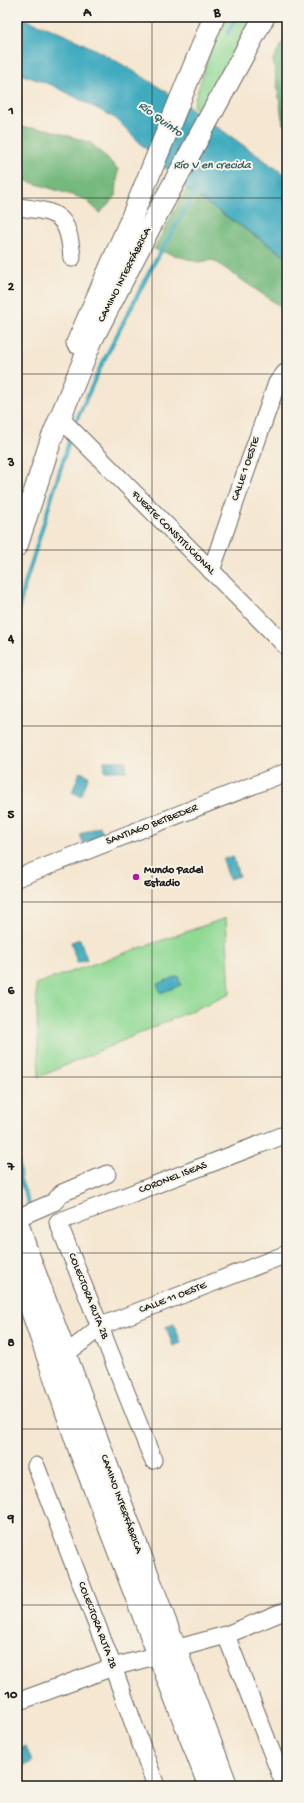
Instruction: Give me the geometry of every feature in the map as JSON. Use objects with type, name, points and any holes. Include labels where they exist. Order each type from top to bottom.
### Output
[{"type":"main road","name":"CAMINO INTERFÁBRICA","points":[[17,496],[82,329],[129,224],[214,17]]},
{"type":"main road","name":"CAMINO INTERFÁBRICA","points":[[17,546],[28,509],[60,418],[92,340],[150,227],[263,18]]},
{"type":"main road","name":"CAMINO INTERFÁBRICA","points":[[17,1219],[66,1353],[167,1652],[209,1786]]},
{"type":"main road","name":"CAMINO INTERFÁBRICA","points":[[17,1268],[80,1452],[227,1786]]},
{"type":"street","points":[[17,207],[48,211],[62,220],[70,235],[72,258]]},
{"type":"street","name":"CALLE 1 OESTE","points":[[211,571],[276,383],[287,372]]},
{"type":"street","name":"FUERTE CONSTITUCIONAL","points":[[60,418],[287,647]]},
{"type":"street","name":"SANTIAGO BETBEDER","points":[[17,878],[287,772]]},
{"type":"street","name":"CORONEL ISEAS","points":[[58,1222],[287,1134]]},
{"type":"street","points":[[17,1219],[54,1202],[62,1193],[107,1174]]},
{"type":"street","name":"COLECTORA RUTA 2B","points":[[58,1222],[101,1326],[153,1460]]},
{"type":"street","name":"CALLE 11 OESTE","points":[[66,1353],[77,1347],[86,1337],[101,1326],[287,1254]]},
{"type":"street","name":"COLECTORA RUTA 2B","points":[[36,1466],[114,1667],[156,1786]]},
{"type":"street","points":[[17,1702],[114,1667],[226,1634],[287,1610]]},
{"type":"street","points":[[226,1634],[285,1786]]},
{"type":"green space","points":[[221,17],[257,17],[206,115],[193,106]]},
{"type":"green space","points":[[287,36],[287,125],[283,124],[273,59]]},
{"type":"green space","points":[[17,127],[47,129],[91,143],[118,169],[116,196],[100,213],[85,199],[17,178]]},
{"type":"green space","points":[[186,189],[287,258],[287,311],[213,260],[198,262],[154,249]]},
{"type":"green space","points":[[226,918],[230,994],[39,1077],[36,984]]},
{"type":"water","name":"Río V en crecida","points":[[17,17],[53,30],[88,46],[123,65],[191,108],[287,176],[287,257],[186,189],[115,118],[52,85],[17,73]]},
{"type":"water","points":[[104,761],[126,761],[126,771],[105,771]]},
{"type":"water","points":[[80,772],[89,776],[81,796],[72,792]]},
{"type":"water","points":[[100,826],[103,835],[83,843],[80,834]]},
{"type":"water","points":[[233,856],[239,876],[229,879],[223,859]]},
{"type":"water","points":[[80,939],[87,960],[77,963],[71,942]]},
{"type":"water","points":[[178,976],[181,985],[161,993],[157,984]]},
{"type":"water","points":[[174,1324],[181,1343],[173,1346],[166,1327]]},
{"type":"water","points":[[26,1746],[32,1762],[23,1766],[17,1750]]},
{"type":"waterway","points":[[228,33],[236,17]]},
{"type":"waterway","points":[[74,426],[100,368],[153,265],[196,191]]},
{"type":"waterway","points":[[17,616],[25,584],[71,435]]},
{"type":"waterway","points":[[17,1151],[20,1180],[31,1209]]},
{"type":"place","name":"Mundo Padel Estadio","points":[[136,877]]},
{"type":"water label","name":"Río Quinto","points":[[160,120]]}]
